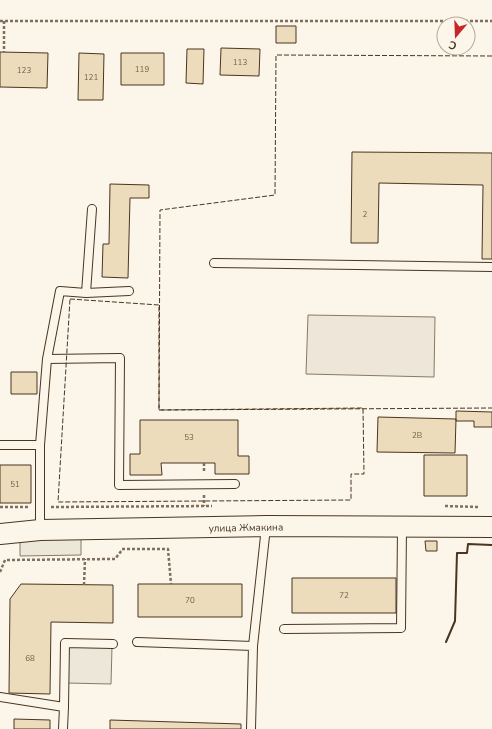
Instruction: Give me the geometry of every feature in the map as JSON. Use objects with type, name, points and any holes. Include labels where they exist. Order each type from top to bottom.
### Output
[{"type":"street","name":"улица Жмакина","points":[[0,534],[40,530],[266,526],[402,528],[492,526]]},
{"type":"lane","points":[[86,293],[92,209]]},
{"type":"lane","points":[[214,263],[492,266]]},
{"type":"lane","points":[[40,530],[40,445],[47,359],[60,291],[86,293],[129,290]]},
{"type":"lane","points":[[47,359],[120,358],[119,485],[235,484]]},
{"type":"lane","points":[[0,445],[40,445]]},
{"type":"lane","points":[[251,729],[253,646],[266,526]]},
{"type":"lane","points":[[284,629],[401,628],[402,528]]},
{"type":"lane","points":[[137,642],[253,646]]},
{"type":"lane","points":[[63,729],[65,643],[113,644]]},
{"type":"lane","points":[[0,697],[64,707]]},
{"type":"path","points":[[4,52],[2,21],[492,21]]},
{"type":"path","points":[[0,572],[5,560],[115,559],[122,550]]},
{"type":"path","points":[[84,585],[85,559]]},
{"type":"shaded area","points":[[308,315],[435,317],[434,377],[306,374]]},
{"type":"shaded area","points":[[81,534],[81,555],[20,556],[20,535]]},
{"type":"shaded area","points":[[68,646],[112,647],[111,684],[67,683]]},
{"type":"building","points":[[276,26],[296,26],[296,43],[276,43]]},
{"type":"building","points":[[221,48],[260,49],[259,76],[220,75]]},
{"type":"building","points":[[187,49],[204,49],[203,84],[186,83]]},
{"type":"building","points":[[0,52],[48,53],[47,88],[0,87]]},
{"type":"building","points":[[79,53],[104,54],[103,100],[78,100]]},
{"type":"building","points":[[121,53],[164,53],[164,85],[121,85]]},
{"type":"building","points":[[352,152],[492,153],[492,259],[482,259],[483,185],[379,183],[378,243],[351,243]]},
{"type":"building","points":[[110,184],[149,185],[149,198],[130,198],[128,278],[102,277],[103,244],[109,244]]},
{"type":"building","points":[[11,372],[37,372],[37,394],[11,394]]},
{"type":"building","points":[[456,411],[492,412],[492,427],[474,427],[474,421],[456,421]]},
{"type":"building","points":[[378,417],[456,419],[455,453],[377,452]]},
{"type":"building","points":[[140,420],[238,420],[238,456],[249,456],[249,474],[215,474],[215,463],[161,463],[162,475],[130,475],[130,454],[140,454]]},
{"type":"building","points":[[424,455],[467,455],[467,496],[424,496]]},
{"type":"building","points":[[0,465],[31,465],[31,503],[0,503]]},
{"type":"building","points":[[425,541],[437,541],[437,551],[426,551]]},
{"type":"building","points":[[292,578],[396,578],[396,613],[292,613]]},
{"type":"building","points":[[21,584],[113,585],[113,623],[51,622],[50,694],[9,693],[10,599]]},
{"type":"building","points":[[138,584],[242,584],[242,617],[138,617]]},
{"type":"building","points":[[14,719],[50,720],[50,729],[14,729]]},
{"type":"building","points":[[110,720],[241,724],[241,729],[110,729]]},
{"type":"fence","points":[[492,56],[276,55],[275,195],[160,210],[159,410],[492,408]]},
{"type":"fence","points":[[70,299],[159,305],[159,410],[363,408],[364,474],[351,474],[351,500],[58,502],[70,299]]},
{"type":"wall","points":[[446,642],[455,621],[457,553],[467,553],[468,544],[492,545]]}]
